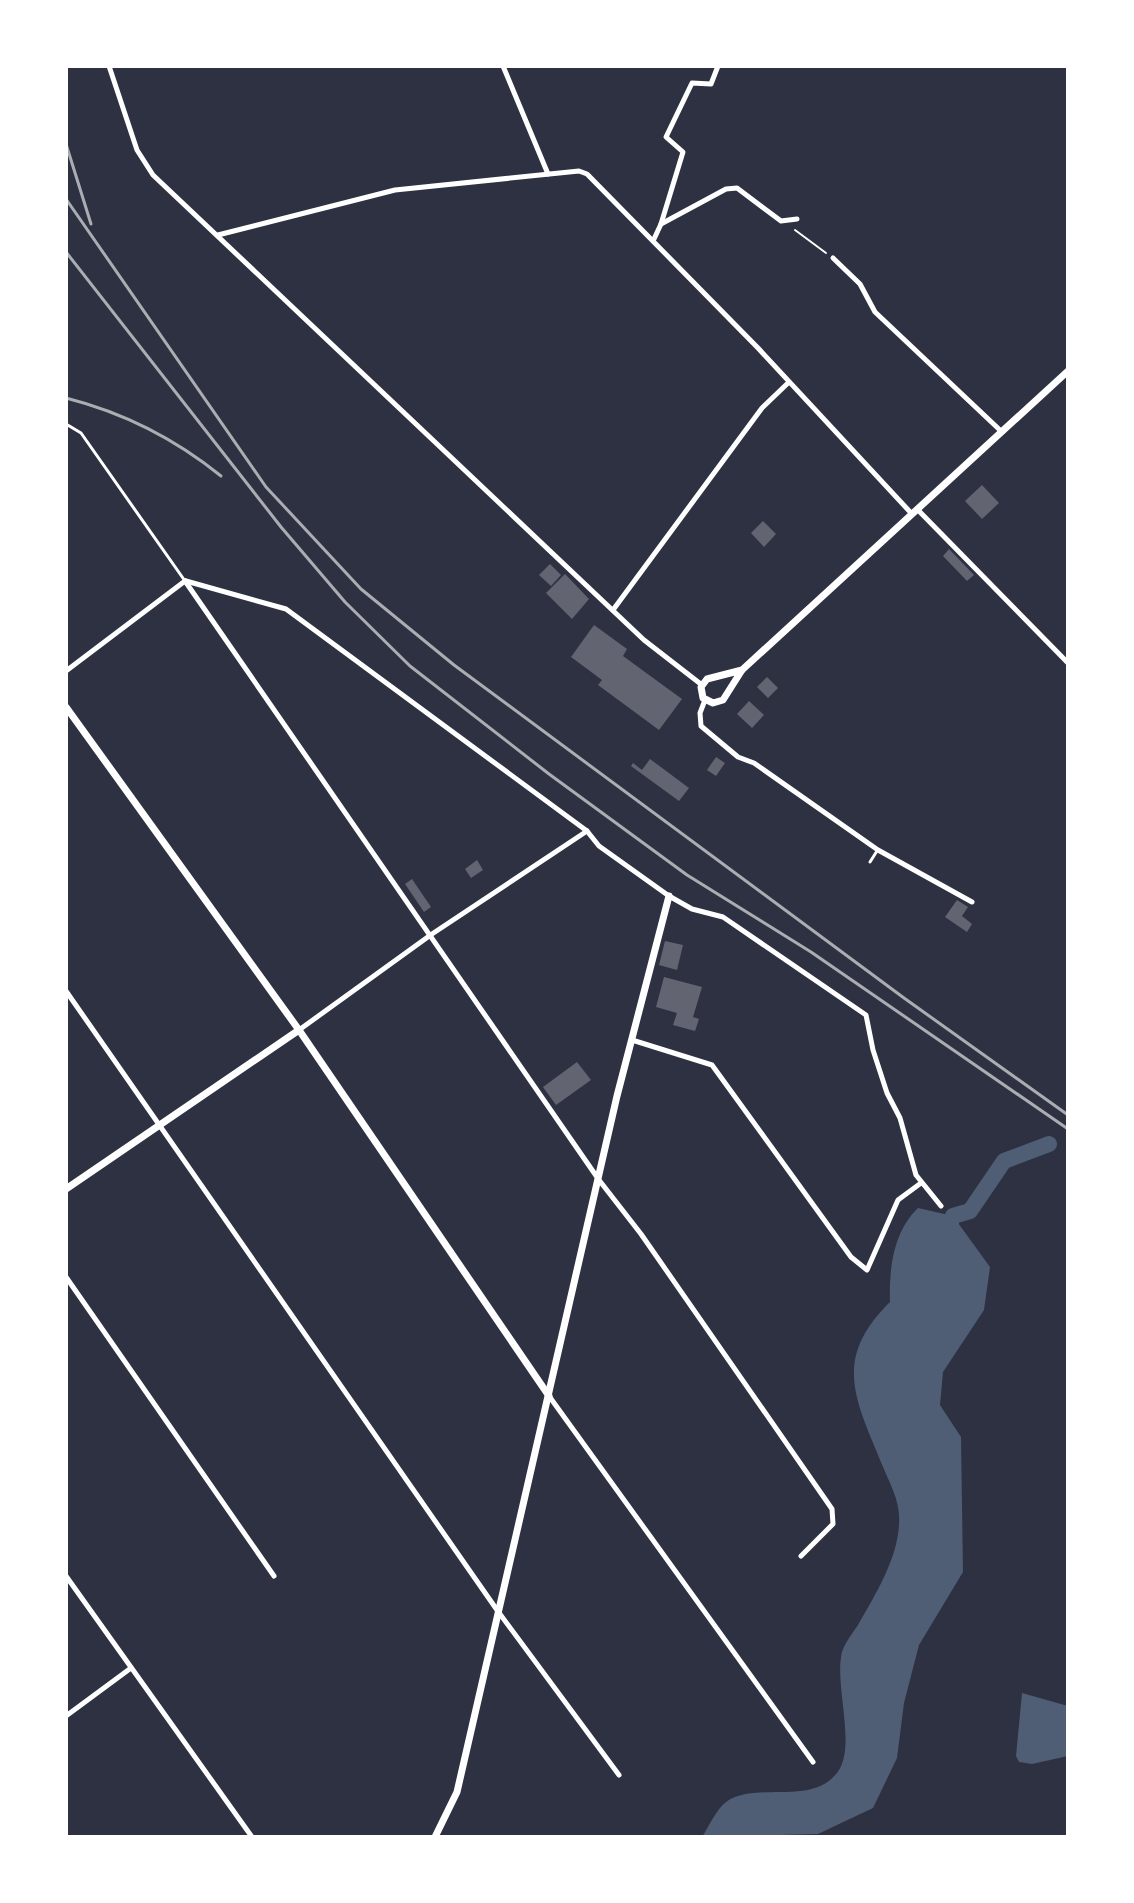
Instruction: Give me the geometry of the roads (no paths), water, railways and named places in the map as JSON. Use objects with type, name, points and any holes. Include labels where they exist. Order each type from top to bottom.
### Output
[{"type":"street","points":[[109,66],[137,150],[153,175],[613,610],[659,652],[702,685],[705,700],[700,720],[708,734],[878,850],[972,902]]},
{"type":"street","points":[[503,66],[548,174]]},
{"type":"street","points":[[654,239],[683,152],[666,137],[692,83],[711,84],[718,66]]},
{"type":"street","points":[[217,236],[395,190],[548,174],[587,174],[654,239],[788,383],[1068,663]]},
{"type":"street","points":[[661,224],[726,189],[737,188],[781,221],[797,219]]},
{"type":"street","points":[[833,258],[860,284],[875,312],[1002,432]]},
{"type":"street","points":[[705,700],[718,703],[742,670],[1068,371]]},
{"type":"street","points":[[613,610],[762,408],[788,383]]},
{"type":"street","points":[[66,671],[185,581]]},
{"type":"street","points":[[185,581],[286,609],[587,831],[599,846],[669,896],[692,909],[723,917],[866,1015],[882,1079],[900,1118],[906,1146],[921,1183],[941,1206]]},
{"type":"street","points":[[185,581],[432,934],[599,1180],[641,1234],[832,1509],[833,1524],[801,1556]]},
{"type":"street","points":[[702,685],[709,677],[742,670]]},
{"type":"street","points":[[717,677],[726,683],[727,693]]},
{"type":"street","points":[[66,707],[299,1030],[549,1396],[813,1762]]},
{"type":"street","points":[[66,1189],[299,1030],[432,934],[587,831]]},
{"type":"street","points":[[435,1837],[457,1792],[497,1610],[669,896]]},
{"type":"street","points":[[66,991],[157,1126],[497,1610],[619,1775]]},
{"type":"street","points":[[632,1040],[712,1065],[851,1257],[867,1270],[898,1200],[921,1183]]},
{"type":"street","points":[[66,1277],[274,1576]]},
{"type":"street","points":[[66,1576],[252,1837]]},
{"type":"street","points":[[66,1716],[131,1668]]},
{"type":"lane","points":[[66,424],[81,433],[185,581]]},
{"type":"lane","points":[[870,862],[878,850]]},
{"type":"water","points":[[918,1208],[953,1216],[990,1267],[984,1310],[943,1372],[940,1405],[961,1437],[963,1572],[919,1645],[904,1703],[897,1758],[873,1808],[818,1834],[702,1837],[726,1802],[753,1793],[815,1788],[839,1770],[843,1759],[842,1653],[884,1577],[894,1551],[899,1525],[895,1495],[858,1401],[854,1381],[855,1362],[860,1343],[890,1302],[894,1252],[903,1228]]},
{"type":"water","points":[[1022,1693],[1068,1706],[1068,1756],[1032,1764],[1019,1762],[1016,1756]]},
{"type":"waterway","points":[[947,1234],[953,1216],[970,1211],[1004,1161],[1049,1144]]},
{"type":"railway","points":[[66,144],[91,224]]},
{"type":"railway","points":[[66,199],[266,487],[361,589],[454,665],[904,998],[1068,1115]]},
{"type":"railway","points":[[66,252],[281,527],[345,602],[410,666],[549,774],[687,875],[811,952],[1068,1129]]},
{"type":"railway","points":[[66,398],[148,428],[221,476]]}]
